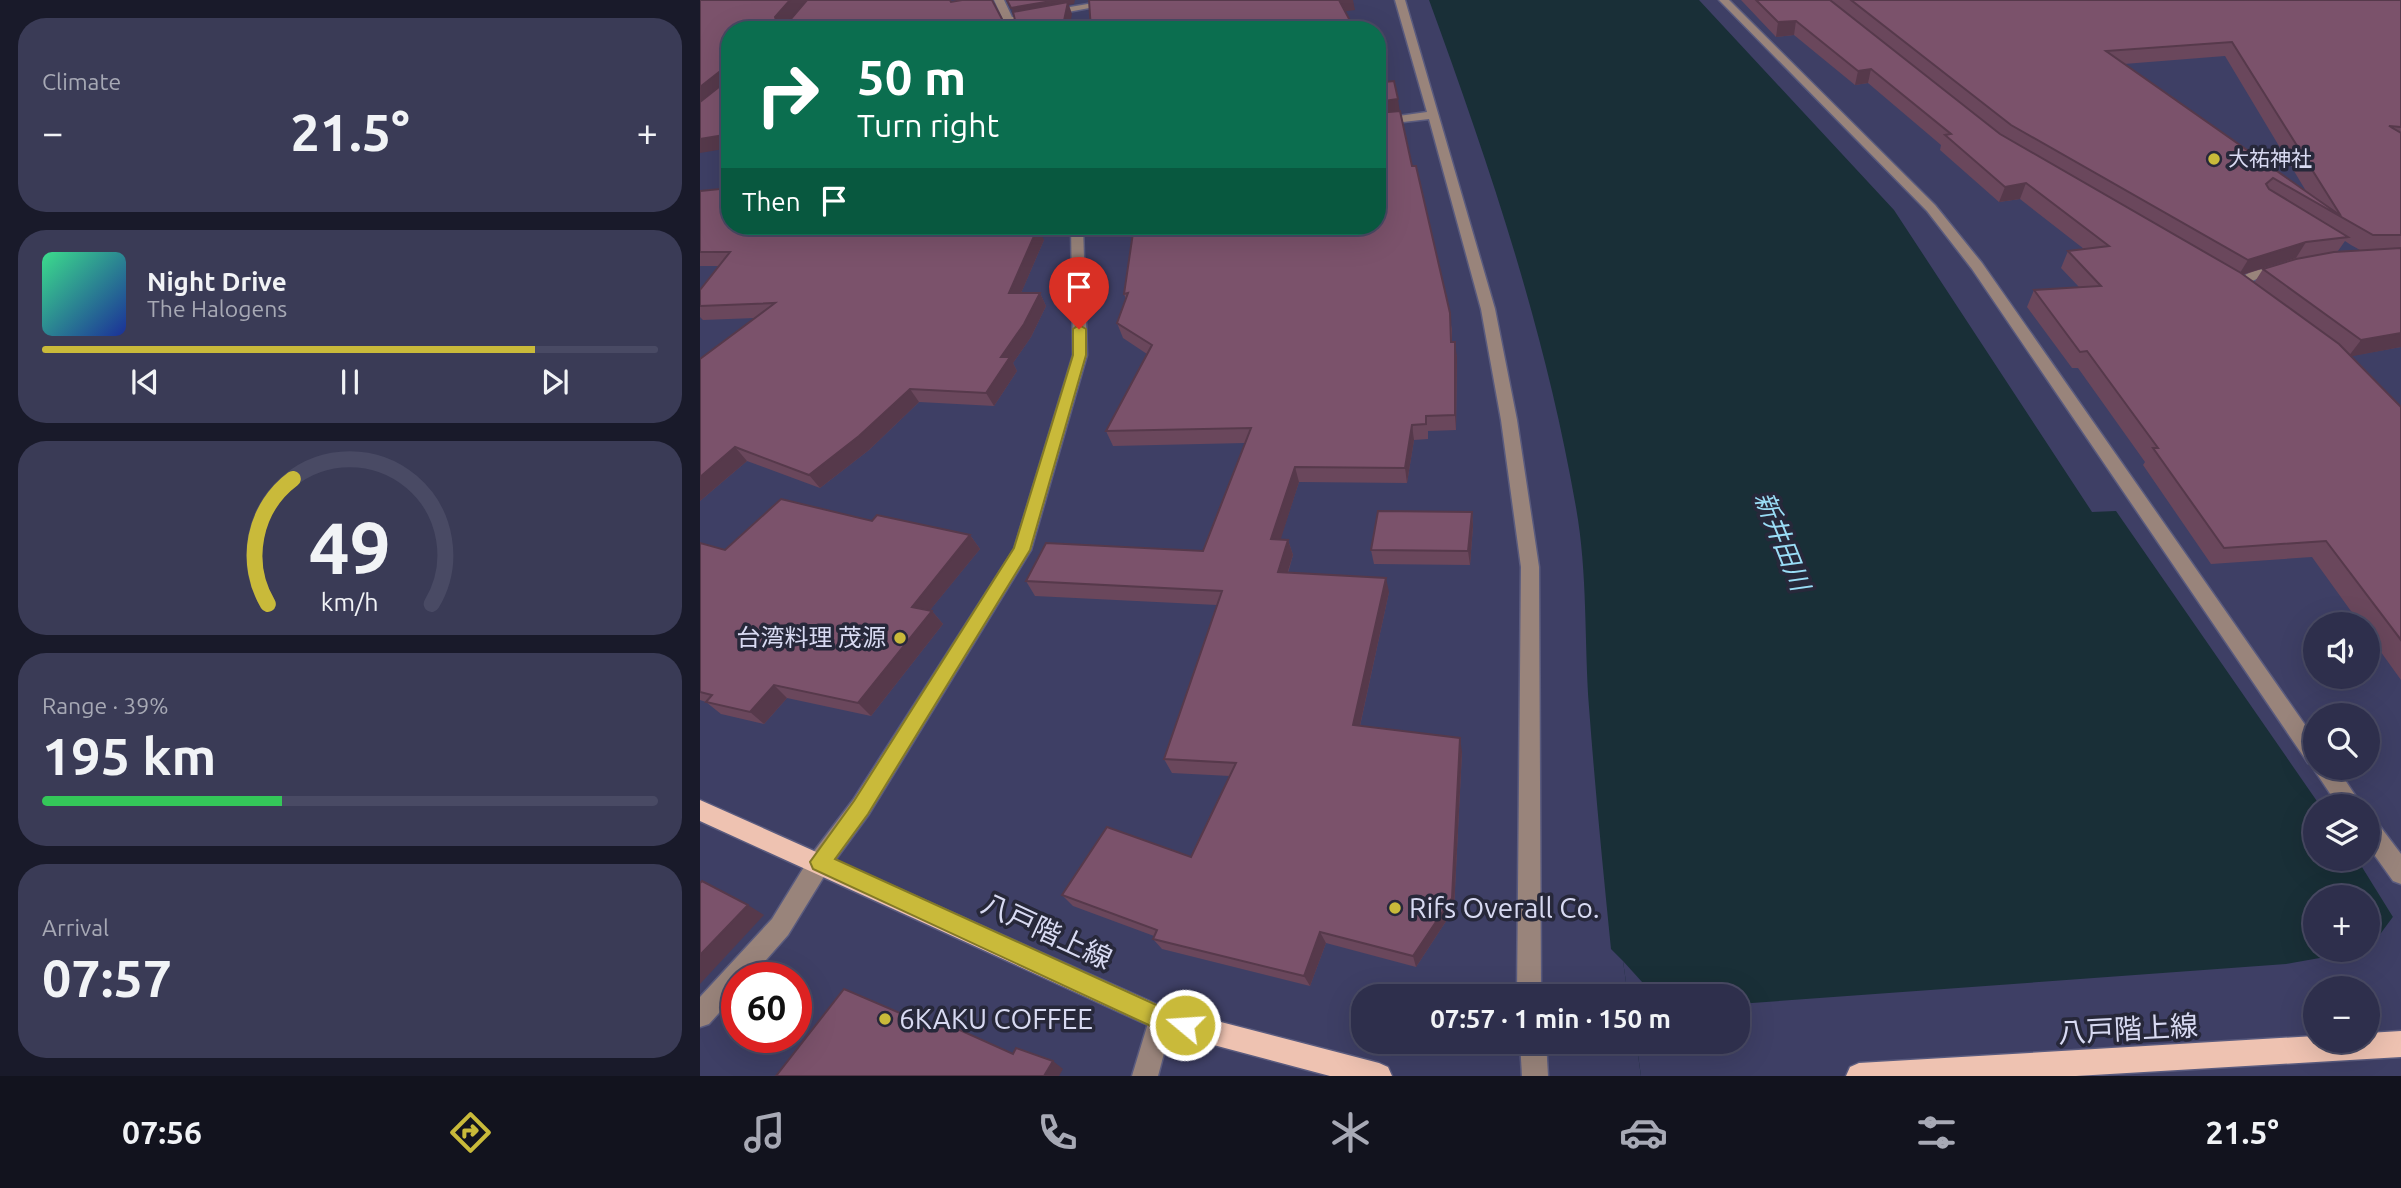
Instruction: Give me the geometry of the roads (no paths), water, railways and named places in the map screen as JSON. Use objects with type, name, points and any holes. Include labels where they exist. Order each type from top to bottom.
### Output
[{"type":"main road","name":"八戸階上線","points":[[700,810],[820,862],[1161,1019],[1379,1076]]},
{"type":"main road","name":"八戸階上線","points":[[1860,1076],[2401,1044]]},
{"type":"street","points":[[999,0],[1009,21]]},
{"type":"street","points":[[1030,21],[1128,0]]},
{"type":"street","points":[[1400,0],[1488,310],[1509,420],[1530,567],[1529,984]]},
{"type":"street","points":[[1724,0],[1931,208],[1977,266],[2303,739]]},
{"type":"street","points":[[1386,121],[1433,115]]},
{"type":"street","points":[[700,1015],[780,927],[820,862],[861,807],[1022,550],[1080,355],[1077,235]]},
{"type":"street","points":[[2236,284],[2257,274],[2296,267]]},
{"type":"street","points":[[2380,844],[2401,873]]},
{"type":"street","points":[[1145,1076],[1161,1019]]},
{"type":"street","points":[[1534,1054],[1535,1076]]},
{"type":"water","name":"新井田川","points":[[1429,0],[1699,0],[1894,210],[2092,512],[2116,511],[2312,794],[2303,794],[2303,871],[2364,871],[2373,885],[2303,885],[2303,962],[2380,962],[2380,896],[2401,930],[2401,1076],[1641,1076],[1638,1054],[1750,1054],[1750,984],[1626,984],[1623,961],[1611,949],[1589,707],[1579,528],[1548,374],[1494,186]]},
{"type":"place","name":"大祐神社","points":[[2214,159]]},
{"type":"place","name":"台湾料理 茂源","points":[[900,638]]},
{"type":"place","name":"Rifs Overall Co.","points":[[1395,908]]},
{"type":"place","name":"6KAKU COFFEE","points":[[885,1019]]}]
